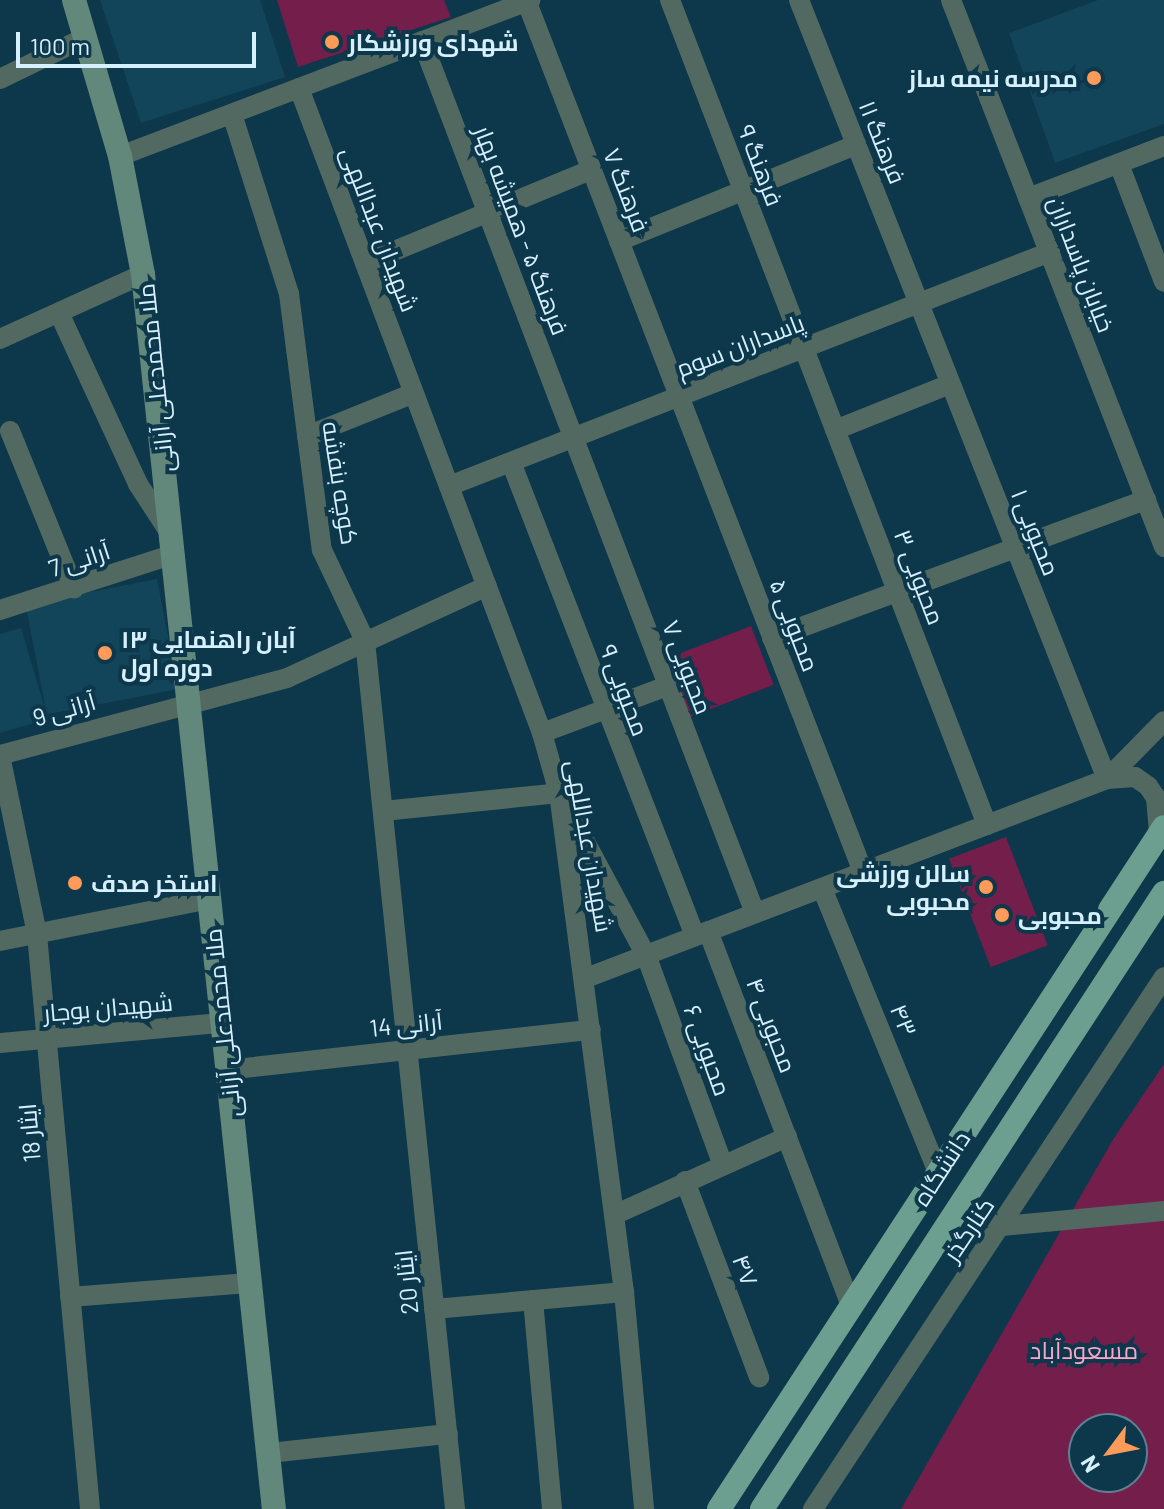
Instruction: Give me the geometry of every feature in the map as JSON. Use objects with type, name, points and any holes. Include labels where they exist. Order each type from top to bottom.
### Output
[{"type":"main road","name":"دانشگاه","points":[[719,1509],[1072,964],[1162,831]]},
{"type":"main road","name":"دانشگاه","points":[[762,1509],[1164,893]]},
{"type":"main road","points":[[1072,964],[1102,984]]},
{"type":"street","name":"ملا محمدعلی آرانی","points":[[74,0],[120,156],[143,274],[274,1509]]},
{"type":"street","points":[[120,156],[422,41],[502,5],[527,0]]},
{"type":"street","name":"فرهنگ ۷","points":[[527,0],[679,397]]},
{"type":"street","name":"فرهنگ ۹","points":[[670,0],[804,348]]},
{"type":"street","name":"فرهنگ ۱۱","points":[[799,0],[918,303]]},
{"type":"street","name":"خیابان پاسداران","points":[[951,0],[1164,547]]},
{"type":"street","points":[[0,79],[86,37]]},
{"type":"street","name":"فرهنگ ۵ - همیشه بهار","points":[[422,41],[573,438]]},
{"type":"street","name":"شهیدان عبداللهی","points":[[299,88],[542,733],[559,793],[586,978],[624,1292],[644,1509]]},
{"type":"street","name":"کوچه بنفشه","points":[[232,114],[289,294],[322,550],[365,641],[408,1050]]},
{"type":"street","points":[[619,241],[856,145]]},
{"type":"street","points":[[1028,198],[1164,146]]},
{"type":"street","points":[[1119,164],[1164,282]]},
{"type":"street","points":[[365,263],[591,170]]},
{"type":"street","name":"پاسداران سوم","points":[[449,486],[1050,252]]},
{"type":"street","points":[[1,335],[60,315],[143,274]]},
{"type":"street","name":"محبوبی ۱","points":[[918,303],[1107,779]]},
{"type":"street","points":[[60,315],[138,484],[173,545]]},
{"type":"street","name":"محبوبی ۳","points":[[804,348],[987,825]]},
{"type":"street","points":[[835,430],[950,384]]},
{"type":"street","points":[[307,436],[414,393]]},
{"type":"street","name":"محبوبی ۵","points":[[679,397],[863,872]]},
{"type":"street","points":[[10,431],[74,589]]},
{"type":"street","name":"محبوبی ۷","points":[[573,438],[755,913]]},
{"type":"street","name":"محبوبی ۹","points":[[511,462],[604,709],[702,934]]},
{"type":"street","points":[[772,638],[1146,500]]},
{"type":"street","name":"آرانی 7","points":[[4,609],[74,589],[173,545]]},
{"type":"street","name":"آرانی 9","points":[[0,755],[189,701],[287,678],[487,586]]},
{"type":"street","points":[[0,588],[4,609]]},
{"type":"street","points":[[542,733],[667,686]]},
{"type":"street","points":[[1107,779],[1164,721]]},
{"type":"street","name":"ایثار 18","points":[[0,755],[37,934],[90,1509]]},
{"type":"street","points":[[586,978],[1107,779],[1135,777],[1148,786],[1156,798],[1162,831]]},
{"type":"street","points":[[383,811],[559,793]]},
{"type":"street","name":"محبوبی ۶","points":[[559,793],[646,955],[722,1163]]},
{"type":"street","name":"۴۳","points":[[822,888],[938,1172]]},
{"type":"street","points":[[0,941],[210,899]]},
{"type":"street","name":"محبوبی ۴","points":[[702,934],[787,1137],[851,1306]]},
{"type":"street","name":"کنارگذر","points":[[813,1509],[1164,977]]},
{"type":"street","name":"شهیدان بوجار","points":[[0,1043],[221,1023]]},
{"type":"street","name":"آرانی 14","points":[[226,1070],[591,1030]]},
{"type":"street","name":"ایثار 20","points":[[408,1050],[455,1509]]},
{"type":"street","points":[[614,1215],[722,1163],[787,1137]]},
{"type":"street","name":"۴۷","points":[[685,1181],[759,1377]]},
{"type":"street","points":[[1002,1226],[1164,1211]]},
{"type":"street","points":[[70,1297],[248,1283]]},
{"type":"street","points":[[434,1309],[624,1292]]},
{"type":"street","points":[[533,1300],[552,1509]]},
{"type":"street","points":[[269,1453],[448,1434]]},
{"type":"shaded area","points":[[100,0],[260,0],[285,77],[141,123]]},
{"type":"shaded area","name":"مدرسه نیمه ساز","points":[[1098,0],[1164,0],[1164,124],[1055,163],[1009,33]]},
{"type":"shaded area","name":"۱۳ آبان راهنمایی دوره اول","points":[[157,579],[178,689],[47,715],[25,605]]},
{"type":"shaded area","points":[[21,628],[48,719],[0,733],[0,634]]},
{"type":"green space","name":"شهدای ورزشکار","points":[[277,0],[444,0],[451,17],[298,67]]},
{"type":"green space","points":[[751,626],[774,685],[690,717],[668,658]]},
{"type":"green space","name":"محبوبی","points":[[1006,837],[1048,945],[991,967],[949,859]]},
{"type":"green space","name":"مسعودآباد","points":[[1164,1064],[1164,1509],[901,1509],[1114,1138]]},
{"type":"place","name":"شهدای ورزشکار","points":[[332,42]]},
{"type":"place","name":"مدرسه نیمه ساز","points":[[1094,78]]},
{"type":"place","name":"۱۳ آبان راهنمایی دوره اول","points":[[105,653]]},
{"type":"place","name":"استخر صدف","points":[[75,883]]},
{"type":"place","name":"سالن ورزشی محبوبی","points":[[986,887]]},
{"type":"place","name":"محبوبی","points":[[1002,915]]}]
